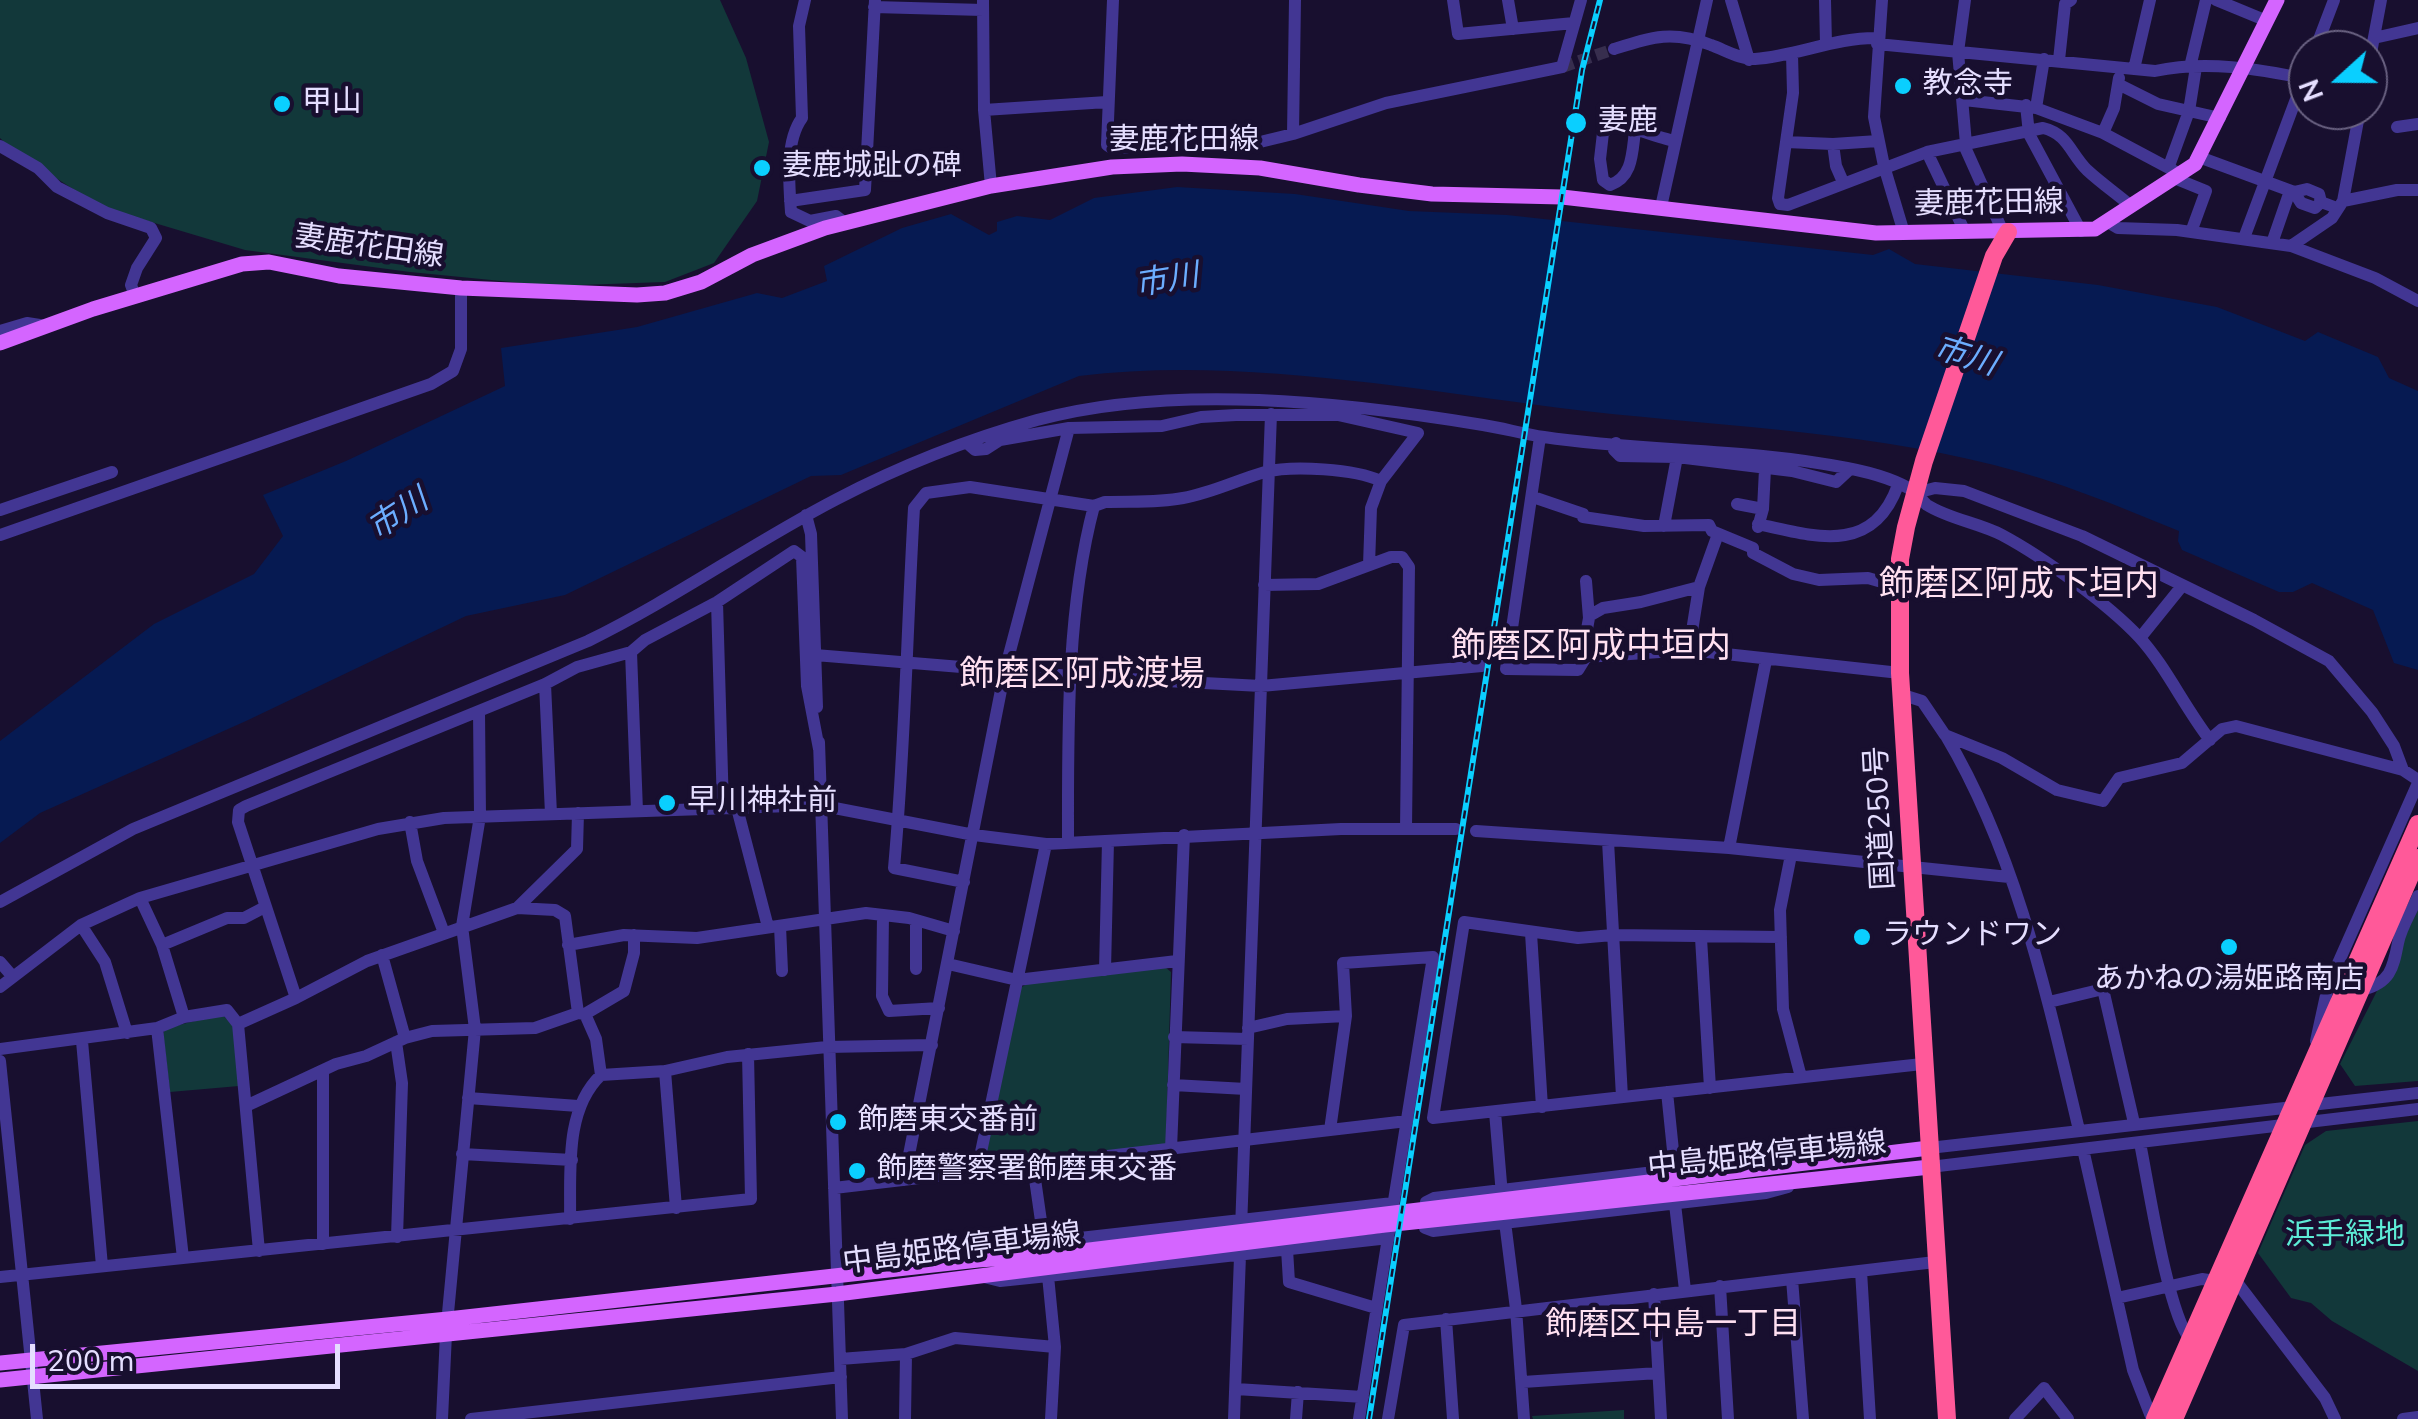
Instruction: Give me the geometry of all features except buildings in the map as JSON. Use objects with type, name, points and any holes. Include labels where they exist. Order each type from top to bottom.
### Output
[{"type":"highway","name":"国道250号","points":[[1946,1419],[1900,673],[1900,559],[1907,489],[1924,461],[2005,232]]},
{"type":"highway","points":[[2174,1419],[2235,1280],[2298,1114],[2316,1054],[2418,824]]},
{"type":"highway","points":[[2154,1419],[2215,1281],[2362,990],[2418,858]]},
{"type":"main road","name":"妻鹿花田線","points":[[0,343],[242,264],[269,262],[339,276],[462,288],[666,293],[702,282],[752,255],[795,238],[845,223],[990,186],[1112,166],[1207,164],[1260,168],[1432,194],[1562,197],[1790,226],[1904,233],[2081,231],[2108,222],[2199,157],[2278,0]]},
{"type":"main road","name":"中島姫路停車場線","points":[[0,1363],[31,1368],[447,1326],[837,1294],[980,1268],[1599,1195],[1796,1165],[1930,1158]]},
{"type":"main road","name":"中島姫路停車場線","points":[[1599,1195],[1805,1181],[1930,1158]]},
{"type":"main road","name":"中島姫路停車場線","points":[[447,1326],[836,1274],[980,1268]]},
{"type":"main road","name":"中島姫路停車場線","points":[[0,1380],[31,1368]]},
{"type":"street","points":[[805,0],[799,26],[802,118],[794,128],[791,212],[810,221],[836,216],[845,223]]},
{"type":"street","points":[[1113,0],[1107,146],[1113,149],[1187,140],[1256,143],[1386,102],[1562,67],[1581,0]]},
{"type":"street","points":[[1293,134],[1296,0]]},
{"type":"street","points":[[1453,0],[1458,34],[1574,23]]},
{"type":"street","points":[[1508,0],[1512,29]]},
{"type":"street","points":[[1660,207],[1707,0]]},
{"type":"street","points":[[1731,0],[1750,60]]},
{"type":"street","points":[[1826,0],[1826,44]]},
{"type":"street","points":[[1882,0],[1874,117],[1904,233]]},
{"type":"street","points":[[1964,0],[1958,52],[1965,145],[2005,232]]},
{"type":"street","points":[[2058,60],[2065,4],[2071,0]]},
{"type":"street","points":[[2103,133],[2150,0]]},
{"type":"street","points":[[2174,173],[2189,111],[2206,0]]},
{"type":"street","points":[[2216,0],[2267,21]]},
{"type":"street","points":[[2322,30],[2334,0]]},
{"type":"street","points":[[2375,30],[2381,0]]},
{"type":"street","points":[[790,201],[866,190],[875,4],[983,5],[984,110],[990,186]]},
{"type":"street","points":[[2388,35],[2418,28]]},
{"type":"street","points":[[1614,49],[1659,35],[1698,40],[1750,60],[1826,44],[1878,41],[2155,71],[2244,67],[2288,73]]},
{"type":"street","points":[[1792,54],[1793,93],[1780,204],[1927,152],[2028,134],[2042,128],[2067,140],[2084,167],[2131,206]]},
{"type":"street","points":[[2044,59],[2028,134],[2081,231]]},
{"type":"street","points":[[2118,84],[2158,104],[2220,118]]},
{"type":"street","points":[[1964,100],[2031,106],[2066,119],[2103,133],[2206,190],[2191,232]]},
{"type":"street","points":[[984,110],[1108,102]]},
{"type":"street","points":[[2058,135],[2066,119]]},
{"type":"street","points":[[2244,238],[2288,120]]},
{"type":"street","points":[[2398,127],[2418,124]]},
{"type":"street","points":[[2290,246],[2332,218],[2340,205],[2356,130]]},
{"type":"street","points":[[1635,132],[1674,141]]},
{"type":"street","points":[[1786,142],[1833,144],[1878,140]]},
{"type":"street","points":[[1833,144],[1843,182]]},
{"type":"street","points":[[0,146],[38,168],[57,187],[108,213],[152,228],[156,238],[130,286],[135,296]]},
{"type":"street","points":[[1927,152],[1965,232]]},
{"type":"street","points":[[2199,157],[2292,192],[2307,188],[2319,194],[2321,202],[2340,205],[2397,190],[2418,190]]},
{"type":"street","points":[[2272,243],[2292,192]]},
{"type":"street","points":[[2108,222],[2118,228],[2191,232],[2290,246],[2416,298]]},
{"type":"street","points":[[0,534],[431,384],[453,371],[461,349],[462,288]]},
{"type":"street","points":[[0,331],[27,323],[46,326]]},
{"type":"street","points":[[0,902],[132,828],[588,641],[879,478],[967,442],[1084,409],[1145,401],[1340,411],[1482,425],[1540,437],[1698,449],[1850,468],[1907,489],[1926,504],[2000,534],[2048,563],[2140,638],[2210,740]]},
{"type":"street","points":[[967,442],[975,450],[986,449],[1000,440],[1068,428],[1162,426],[1201,417],[1340,411],[1418,433],[1381,481],[1371,508],[1369,565]]},
{"type":"street","points":[[1234,1419],[1271,414]]},
{"type":"street","points":[[904,1180],[1006,670],[1068,428]]},
{"type":"street","points":[[1540,437],[1506,669],[1578,670],[1586,658]]},
{"type":"street","points":[[1616,443],[1614,450],[1620,456],[1792,471],[1836,482],[1850,468]]},
{"type":"street","points":[[1664,526],[1677,458]]},
{"type":"street","points":[[1765,469],[1758,526],[1806,535],[1851,534],[1889,510],[1907,489],[1935,488],[1982,498],[2082,536],[2254,620],[2328,661],[2372,712],[2404,770]]},
{"type":"street","points":[[964,882],[894,868],[905,740],[914,508],[926,493],[970,487],[1094,506],[1105,502],[1180,499],[1268,472],[1326,470],[1367,474],[1381,481]]},
{"type":"street","points":[[0,510],[112,472]]},
{"type":"street","points":[[1533,497],[1583,517],[1664,526],[1708,525],[1718,534],[1754,548],[1753,553],[1793,574],[1830,581],[1868,578],[1899,587]]},
{"type":"street","points":[[1737,504],[1763,509]]},
{"type":"street","points":[[1068,843],[1068,691],[1085,540],[1094,506]]},
{"type":"street","points":[[806,516],[811,534],[816,655],[842,1419]]},
{"type":"street","points":[[1689,650],[1699,587],[1718,534]]},
{"type":"street","points":[[296,998],[249,865],[238,822],[240,810],[545,684],[577,667],[632,652],[645,640],[717,602],[794,551],[802,556],[807,686],[819,749]]},
{"type":"street","points":[[1264,585],[1318,584],[1391,556],[1402,556],[1409,567],[1406,829]]},
{"type":"street","points":[[1586,581],[1589,616],[1582,651],[1586,658]]},
{"type":"street","points":[[2140,638],[2182,586]]},
{"type":"street","points":[[1589,616],[1603,608],[1699,587]]},
{"type":"street","points":[[717,602],[730,808],[774,927],[782,971]]},
{"type":"street","points":[[1586,658],[1689,650],[1900,673]]},
{"type":"street","points":[[632,652],[637,811]]},
{"type":"street","points":[[816,655],[1071,676],[1261,686],[1482,666]]},
{"type":"street","points":[[1729,848],[1766,660]]},
{"type":"street","points":[[545,684],[550,814]]},
{"type":"street","points":[[1902,695],[1922,701],[1945,735],[1993,826],[2049,1002],[2078,1130]]},
{"type":"street","points":[[442,1419],[454,1231],[475,1029],[462,926],[480,816],[479,710]]},
{"type":"street","points":[[1945,735],[2002,758],[2058,790],[2103,801],[2119,778],[2182,762],[2222,729],[2236,726],[2404,770],[2418,781],[2328,986],[2316,1054]]},
{"type":"street","points":[[0,987],[82,925],[140,898],[410,822],[480,816],[819,805],[974,835],[1046,844],[1184,835],[1456,829]]},
{"type":"street","points":[[517,908],[576,848],[578,813]]},
{"type":"street","points":[[410,822],[417,861],[444,933]]},
{"type":"street","points":[[1476,831],[1729,848],[2009,877]]},
{"type":"street","points":[[1171,1149],[1184,835]]},
{"type":"street","points":[[1608,840],[1622,1097]]},
{"type":"street","points":[[1105,970],[1108,841]]},
{"type":"street","points":[[977,1172],[1046,844]]},
{"type":"street","points":[[1791,854],[1780,910],[1781,937],[1784,1009],[1800,1077]]},
{"type":"street","points":[[2362,990],[2382,984],[2392,972],[2398,941],[2418,896]]},
{"type":"street","points":[[140,898],[162,945],[184,1018]]},
{"type":"street","points":[[162,945],[227,918],[244,918],[265,907]]},
{"type":"street","points":[[238,1024],[382,956],[462,926],[517,908],[555,910],[565,916],[582,1014],[596,1039],[601,1075]]},
{"type":"street","points":[[568,944],[634,935],[698,938],[866,914],[916,920],[954,931]]},
{"type":"street","points":[[883,915],[882,996],[889,1011],[939,1008]]},
{"type":"street","points":[[916,920],[916,969]]},
{"type":"street","points":[[1781,937],[1578,938],[1464,922],[1433,1118],[1922,1064]]},
{"type":"street","points":[[82,925],[105,962],[127,1033]]},
{"type":"street","points":[[1531,933],[1542,1107]]},
{"type":"street","points":[[246,1106],[323,1071],[432,1031],[535,1028],[582,1014],[624,991],[634,953],[634,935]]},
{"type":"street","points":[[1701,938],[1710,1088]]},
{"type":"street","points":[[382,956],[400,1040],[397,1236]]},
{"type":"street","points":[[1330,1130],[1346,1016],[1343,963],[1433,957],[1359,1419]]},
{"type":"street","points":[[948,964],[1017,980],[1176,961]]},
{"type":"street","points":[[0,962],[13,977]]},
{"type":"street","points":[[2049,1002],[2103,988],[2134,1124]]},
{"type":"street","points":[[0,1049],[82,1041],[227,1010],[238,1024],[259,1250]]},
{"type":"street","points":[[1174,1037],[1248,1034],[1288,1018],[1346,1016]]},
{"type":"street","points":[[157,1028],[183,1258]]},
{"type":"street","points":[[82,1041],[102,1266]]},
{"type":"street","points":[[570,1219],[578,1106],[590,1084],[601,1075],[665,1071],[748,1054],[827,1047],[932,1045]]},
{"type":"street","points":[[0,1277],[751,1199],[748,1054]]},
{"type":"street","points":[[0,1061],[37,1419]]},
{"type":"street","points":[[323,1071],[323,1244]]},
{"type":"street","points":[[665,1071],[676,1208]]},
{"type":"street","points":[[1173,1085],[1246,1089]]},
{"type":"street","points":[[1667,1092],[1675,1170]]},
{"type":"street","points":[[1930,1158],[2140,1143],[2418,1093]]},
{"type":"street","points":[[468,1098],[578,1106]]},
{"type":"street","points":[[1930,1158],[2078,1130],[2134,1124],[2418,1108]]},
{"type":"street","points":[[1495,1112],[1524,1419]]},
{"type":"street","points":[[834,1188],[1406,1121]]},
{"type":"street","points":[[2140,1143],[2170,1286],[2182,1330],[2190,1339]]},
{"type":"street","points":[[2084,1149],[2133,1370],[2154,1419]]},
{"type":"street","points":[[462,1154],[572,1160]]},
{"type":"street","points":[[1796,1165],[1756,1160],[1426,1202],[1425,1228],[1433,1231],[1766,1194],[1805,1181]]},
{"type":"street","points":[[1033,1165],[1044,1242]]},
{"type":"street","points":[[1389,1238],[1000,1281],[980,1268],[993,1251],[1044,1242],[1394,1202]]},
{"type":"street","points":[[1675,1204],[1685,1290]]},
{"type":"street","points":[[1287,1249],[1290,1282],[1376,1308]]},
{"type":"street","points":[[1388,1419],[1404,1325],[1936,1262]]},
{"type":"street","points":[[1861,1271],[1870,1419]]},
{"type":"street","points":[[1048,1276],[1055,1347],[1051,1419]]},
{"type":"street","points":[[2116,1298],[2202,1278],[2215,1281]]},
{"type":"street","points":[[1792,1280],[1803,1419]]},
{"type":"street","points":[[2235,1280],[2325,1398],[2335,1419]]},
{"type":"street","points":[[1720,1286],[1728,1419]]},
{"type":"street","points":[[1654,1294],[1661,1419]]},
{"type":"street","points":[[1446,1319],[1453,1419]]},
{"type":"street","points":[[840,1360],[906,1354],[955,1338],[1055,1347]]},
{"type":"street","points":[[905,1419],[906,1354]]},
{"type":"street","points":[[1523,1382],[1658,1372]]},
{"type":"street","points":[[471,1419],[565,1413],[841,1377]]},
{"type":"street","points":[[2015,1419],[2044,1388],[2068,1419]]},
{"type":"street","points":[[1236,1389],[1363,1397]]},
{"type":"street","points":[[1296,1419],[1298,1392]]},
{"type":"street","points":[[2402,1419],[2418,1417]]},
{"type":"green space","points":[[0,0],[720,0],[746,58],[769,142],[757,201],[714,263],[665,282],[552,286],[245,250],[101,207],[0,138]]},
{"type":"green space","points":[[2418,910],[2418,1081],[2355,1086],[2340,1064]]},
{"type":"green space","points":[[1165,967],[1171,972],[1166,1144],[987,1167],[984,1162],[1020,988]]},
{"type":"green space","points":[[222,1014],[233,1026],[239,1086],[170,1092],[163,1033],[167,1028]]},
{"type":"green space","name":"浜手緑地","points":[[2418,1121],[2418,1371],[2332,1321],[2311,1303],[2291,1298],[2258,1253],[2305,1145],[2326,1131]]},
{"type":"green space","points":[[1624,1410],[1624,1419],[1532,1416]]},
{"type":"water","name":"市川","points":[[1177,187],[1295,194],[1409,211],[1507,215],[1873,255],[1889,249],[1915,264],[2098,285],[2217,307],[2305,341],[2318,332],[2378,357],[2389,378],[2418,391],[2418,670],[2394,663],[2373,610],[2312,583],[2293,592],[2279,592],[2182,550],[2179,531],[2065,486],[1994,465],[1887,443],[1560,408],[1320,377],[1138,371],[1079,376],[841,475],[811,476],[565,595],[466,616],[40,813],[0,843],[0,741],[154,624],[254,574],[283,536],[263,495],[346,461],[505,386],[501,348],[637,327],[757,293],[782,298],[827,281],[824,266],[902,228],[951,214],[989,235],[997,231],[997,222],[1017,216],[1050,220],[1094,198]]},
{"type":"tunnel","points":[[1562,67],[1614,49]]},
{"type":"railway","points":[[1369,1419],[1582,70],[1600,0]]},
{"type":"place","name":"教念寺","points":[[1903,86]]},
{"type":"place","name":"甲山","points":[[282,104]]},
{"type":"place","name":"妻鹿","points":[[1576,123]]},
{"type":"place","name":"妻鹿城趾の碑","points":[[762,168]]},
{"type":"place","name":"早川神社前","points":[[667,803]]},
{"type":"place","name":"ラウンドワン","points":[[1862,937]]},
{"type":"place","name":"あかねの湯姫路南店","points":[[2229,947]]},
{"type":"place","name":"飾磨東交番前","points":[[838,1122]]},
{"type":"place","name":"飾磨警察署飾磨東交番","points":[[857,1171]]},
{"type":"district","name":"飾磨区阿成下垣内","points":[[2019,587]]},
{"type":"district","name":"飾磨区阿成中垣内","points":[[1591,649]]},
{"type":"district","name":"飾磨区阿成渡場","points":[[1082,677]]},
{"type":"district","name":"飾磨区中島一丁目","points":[[1673,1326]]}]
